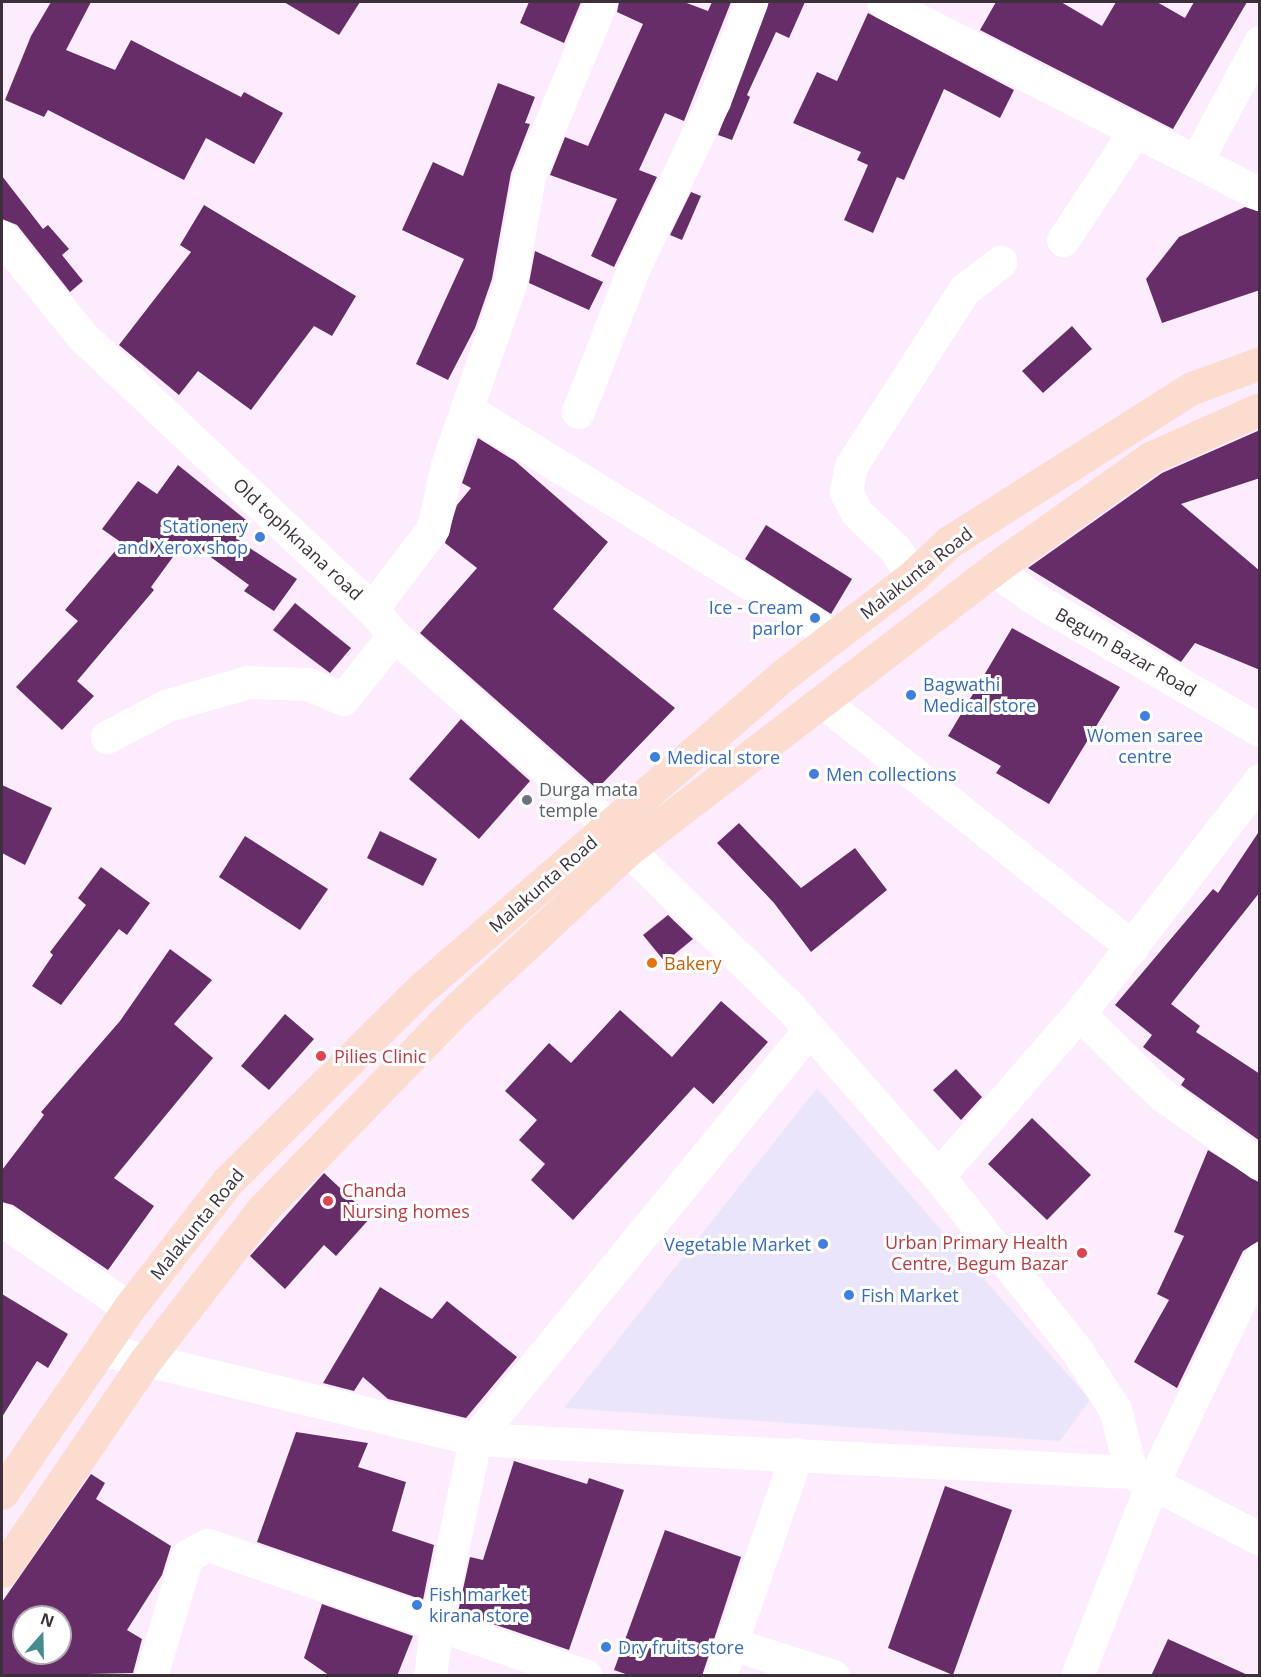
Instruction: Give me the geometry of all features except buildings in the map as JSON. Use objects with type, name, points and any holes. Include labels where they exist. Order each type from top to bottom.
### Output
[{"type":"main road","name":"Malakunta Road","points":[[2,1492],[129,1308],[227,1182],[421,989],[619,838],[782,676],[912,577],[960,535],[1192,388],[1260,363]]},
{"type":"main road","points":[[2,1571],[146,1360],[262,1210],[619,838],[822,701],[994,569],[1150,458],[1260,409]]},
{"type":"main road","points":[[960,535],[994,569]]},
{"type":"street","points":[[372,609],[433,528],[447,465],[510,284],[530,176],[601,2]]},
{"type":"street","points":[[578,412],[635,265],[714,101],[751,2]]},
{"type":"street","points":[[883,2],[1260,194]]},
{"type":"street","points":[[1197,160],[1260,42]]},
{"type":"street","points":[[1063,240],[1135,131]]},
{"type":"street","name":"Old tophknana road","points":[[2,237],[83,337],[372,609],[394,635],[619,838],[810,1029],[938,1176],[1090,1370],[1115,1409],[1141,1479]]},
{"type":"street","points":[[912,577],[895,549],[857,513],[846,492],[851,466],[964,290],[1000,262]]},
{"type":"street","points":[[468,410],[812,622],[831,639]]},
{"type":"street","name":"Begum Bazar Road","points":[[994,569],[1032,597],[1260,730]]},
{"type":"street","points":[[107,737],[168,705],[248,682],[308,684],[343,699],[394,635]]},
{"type":"street","points":[[822,701],[1132,947]]},
{"type":"street","points":[[938,1176],[1079,1014],[1260,780]]},
{"type":"street","points":[[1079,1014],[1161,1094],[1260,1164]]},
{"type":"street","points":[[430,1676],[437,1623],[475,1439],[810,1029]]},
{"type":"street","points":[[2,1220],[129,1308]]},
{"type":"street","points":[[1077,1676],[1141,1479],[1260,1258]]},
{"type":"street","points":[[100,1349],[475,1439],[797,1454],[1141,1479],[1260,1539]]},
{"type":"street","points":[[720,1676],[797,1454]]},
{"type":"street","points":[[152,1676],[188,1556],[208,1545],[586,1676]]},
{"type":"street","points":[[732,1644],[833,1676]]},
{"type":"shaded area","name":"Vegetable Market","points":[[817,1088],[1090,1400],[1060,1441],[564,1408]]},
{"type":"place","name":"Stationery and Xerox shop","points":[[260,537]]},
{"type":"place","name":"Ice - Cream parlor","points":[[815,618]]},
{"type":"place","name":"Bagwathi Medical store","points":[[911,695]]},
{"type":"place","name":"Women saree centre","points":[[1145,716]]},
{"type":"place","name":"Medical store","points":[[655,757]]},
{"type":"place","name":"Men collections","points":[[814,774]]},
{"type":"place","name":"Durga mata temple","points":[[527,800]]},
{"type":"place","name":"Bakery","points":[[652,963]]},
{"type":"place","name":"Pilies Clinic","points":[[321,1056]]},
{"type":"place","name":"Chanda Nursing homes","points":[[328,1201]]},
{"type":"place","name":"Vegetable Market","points":[[823,1244]]},
{"type":"place","name":"Urban Primary Health Centre, Begum Bazar","points":[[1082,1253]]},
{"type":"place","name":"Fish Market","points":[[849,1295]]},
{"type":"place","name":"Fish market kirana store","points":[[417,1605]]},
{"type":"place","name":"Dry fruits store","points":[[606,1647]]}]
